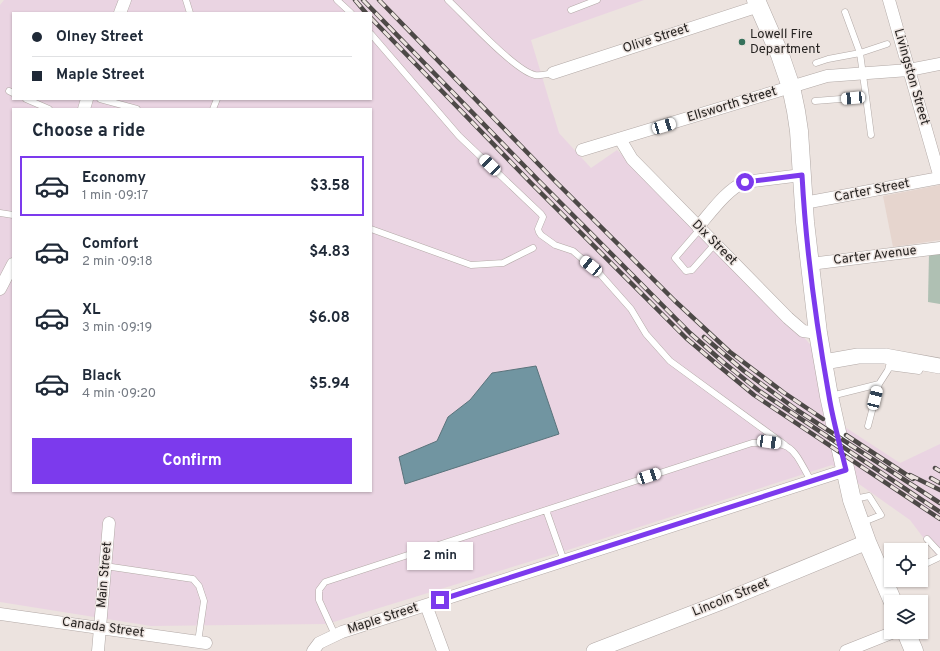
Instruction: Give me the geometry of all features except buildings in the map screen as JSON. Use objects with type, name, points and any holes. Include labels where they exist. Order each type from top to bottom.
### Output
[{"type":"main road","points":[[757,3],[780,55],[791,87],[798,118],[804,203],[818,333],[829,396],[852,500],[867,542],[884,573]]},
{"type":"main road","points":[[909,639],[914,651]]},
{"type":"street","points":[[120,12],[125,0]]},
{"type":"street","name":"Livingston Street","points":[[889,0],[940,178]]},
{"type":"street","name":"Olive Street","points":[[553,73],[757,3]]},
{"type":"street","name":"Ellsworth Street","points":[[582,150],[827,76],[909,70],[940,64]]},
{"type":"street","name":"Dix Street","points":[[620,139],[632,158],[788,318],[803,330],[818,333]]},
{"type":"street","points":[[699,228],[727,195],[739,185],[745,182],[802,175]]},
{"type":"street","name":"Carter Street","points":[[804,203],[940,178]]},
{"type":"street","name":"Carter Avenue","points":[[810,264],[940,248]]},
{"type":"street","points":[[0,289],[12,266]]},
{"type":"street","points":[[824,362],[871,355],[890,362],[924,363],[940,366]]},
{"type":"street","name":"Maple Street","points":[[313,651],[319,643],[342,632],[846,470]]},
{"type":"street","name":"Main Street","points":[[98,651],[109,523]]},
{"type":"street","name":"Lincoln Street","points":[[594,651],[719,603],[867,542]]},
{"type":"street","points":[[426,605],[443,651]]},
{"type":"street","name":"Canada Street","points":[[0,614],[202,643]]},
{"type":"street","points":[[846,651],[884,636]]},
{"type":"lane","points":[[186,0],[190,12]]},
{"type":"lane","points":[[337,0],[350,12]]},
{"type":"lane","points":[[448,0],[512,62],[524,71],[535,75],[553,73]]},
{"type":"lane","points":[[571,10],[597,0]]},
{"type":"lane","points":[[845,12],[860,53],[871,135]]},
{"type":"lane","points":[[372,35],[459,136],[541,214],[543,217],[538,229],[541,235],[555,245],[573,251],[600,274],[631,309],[646,334],[670,361],[786,444],[795,452],[811,481]]},
{"type":"lane","points":[[816,63],[828,59],[860,53],[887,44]]},
{"type":"lane","points":[[815,102],[866,97]]},
{"type":"lane","points":[[28,100],[47,108]]},
{"type":"lane","points":[[103,100],[128,108]]},
{"type":"lane","points":[[0,213],[12,215]]},
{"type":"lane","points":[[699,228],[675,258],[680,266],[686,271],[692,270],[715,244]]},
{"type":"lane","points":[[372,229],[472,265],[503,263],[533,248]]},
{"type":"lane","points":[[868,426],[879,384],[890,362]]},
{"type":"lane","points":[[829,396],[879,384]]},
{"type":"lane","points":[[335,635],[319,600],[319,590],[325,582],[752,443],[769,442],[786,444]]},
{"type":"lane","points":[[546,510],[564,561]]},
{"type":"lane","points":[[927,539],[940,553]]},
{"type":"lane","points":[[928,563],[940,557]]},
{"type":"lane","points":[[105,566],[193,579],[200,586],[204,601],[202,643]]},
{"type":"shaded area","points":[[4,0],[644,0],[531,40],[559,133],[591,168],[617,150],[789,320],[815,350],[825,414],[900,463],[940,444],[940,560],[910,520],[832,465],[571,549],[327,624],[151,626],[0,602],[0,5]]},
{"type":"shaded area","points":[[940,185],[940,240],[893,247],[883,196]]},
{"type":"green space","points":[[940,252],[940,304],[928,302],[929,253]]},
{"type":"water","points":[[536,366],[559,434],[405,484],[399,457],[437,441],[448,417],[470,400],[492,373]]},
{"type":"railway","points":[[355,0],[365,12]]},
{"type":"railway","points":[[363,0],[539,181],[690,333],[758,390],[940,512]]},
{"type":"railway","points":[[379,0],[555,181],[675,301],[730,352],[783,392],[823,419]]},
{"type":"railway","points":[[372,19],[531,183],[686,338],[754,395],[940,519]]},
{"type":"railway","points":[[704,337],[744,371],[797,410],[940,503]]},
{"type":"railway","points":[[846,435],[913,479]]},
{"type":"railway","points":[[935,468],[940,471]]},
{"type":"railway","points":[[910,475],[940,490]]},
{"type":"railway","points":[[931,478],[940,483]]},
{"type":"place","name":"Lowell Fire Department","points":[[742,42]]},
{"type":"route","points":[[440,600],[846,470],[829,396],[818,333],[805,222],[802,175],[745,182]]}]
